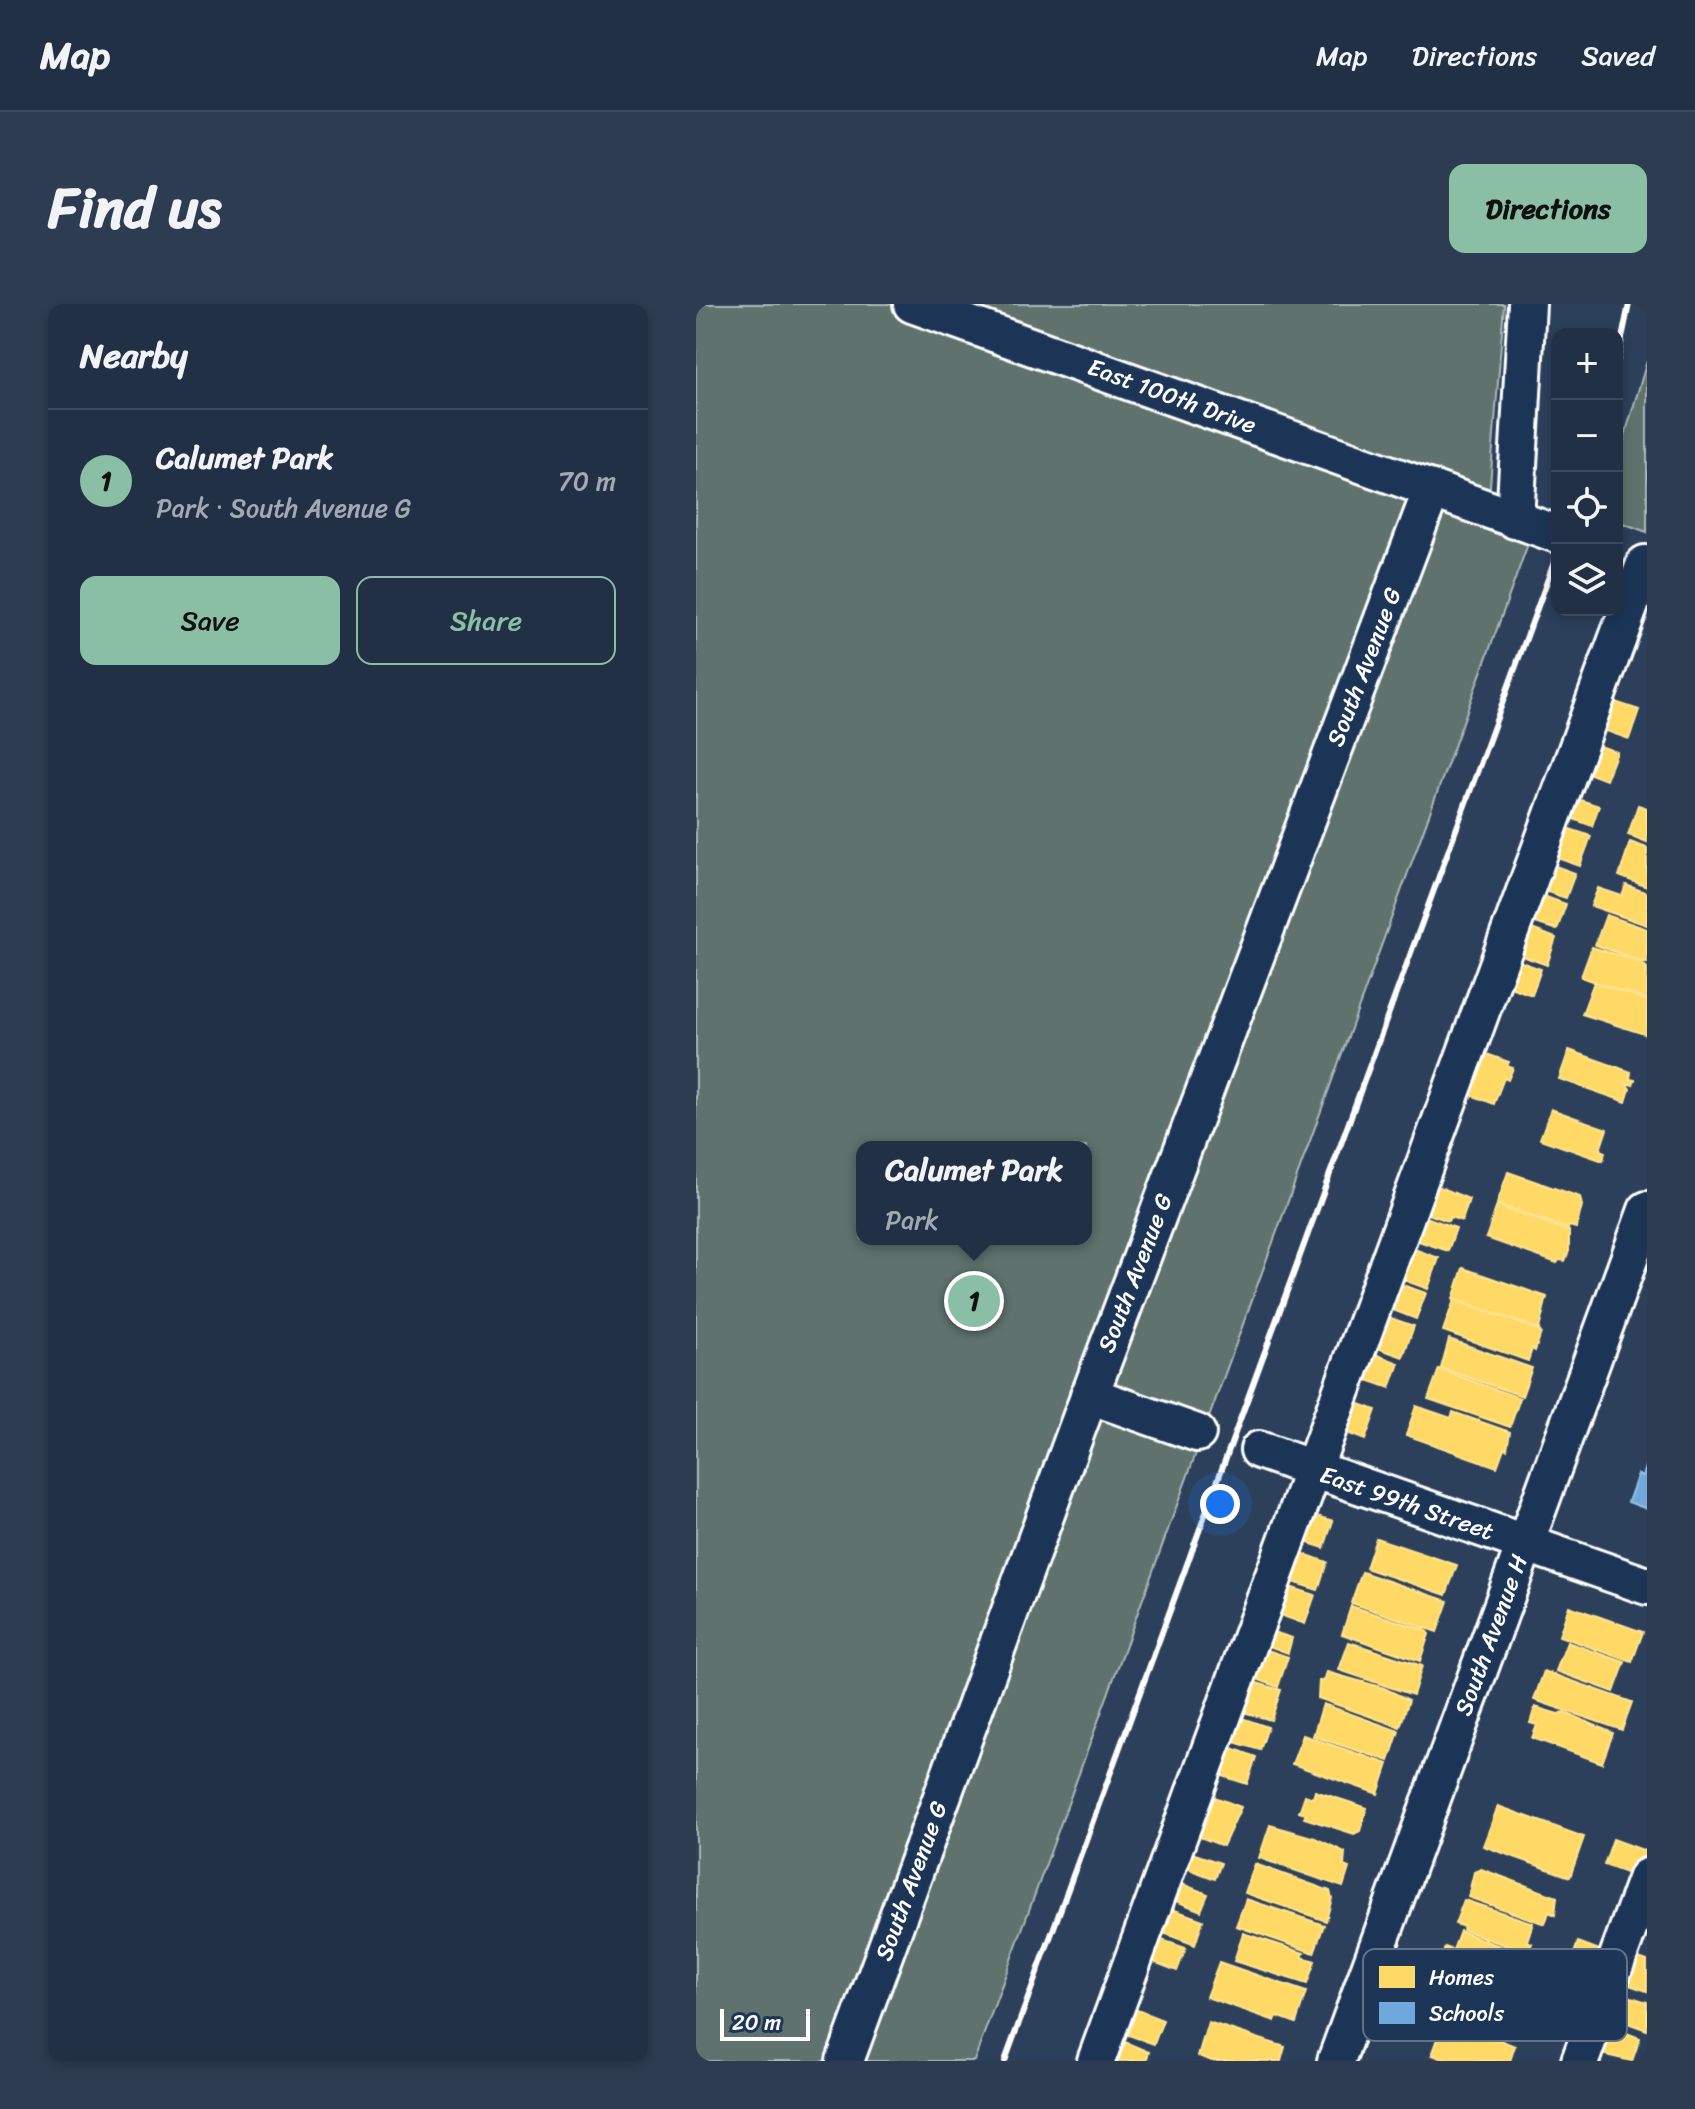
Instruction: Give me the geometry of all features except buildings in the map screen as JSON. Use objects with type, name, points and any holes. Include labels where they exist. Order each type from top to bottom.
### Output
[{"type":"street","name":"East 100th Drive","points":[[912,304],[1551,532]]},
{"type":"street","points":[[1515,520],[1527,304]]},
{"type":"street","name":"South Avenue G","points":[[845,2061],[1089,1395],[1432,489]]},
{"type":"street","points":[[1096,2061],[1636,561]]},
{"type":"street","name":"South Avenue H","points":[[1377,1949],[1647,1210]]},
{"type":"street","points":[[1089,1395],[1197,1433]]},
{"type":"street","name":"East 99th Street","points":[[1259,1450],[1647,1586]]},
{"type":"street","points":[[1621,1949],[1647,1877]]},
{"type":"street","name":"South Avenue H","points":[[1336,2061],[1363,1987]]},
{"type":"street","points":[[1580,2061],[1587,2041]]},
{"type":"green space","points":[[696,304],[1504,304],[1487,525],[1529,541],[974,2061],[696,2061]]},
{"type":"green space","points":[[1647,361],[1647,532],[1623,523],[1623,442]]},
{"type":"railway","points":[[1623,334],[1629,304]]},
{"type":"railway","points":[[1005,2061],[1551,570]]},
{"type":"place","name":"Calumet Park","points":[[974,1301]]}]
